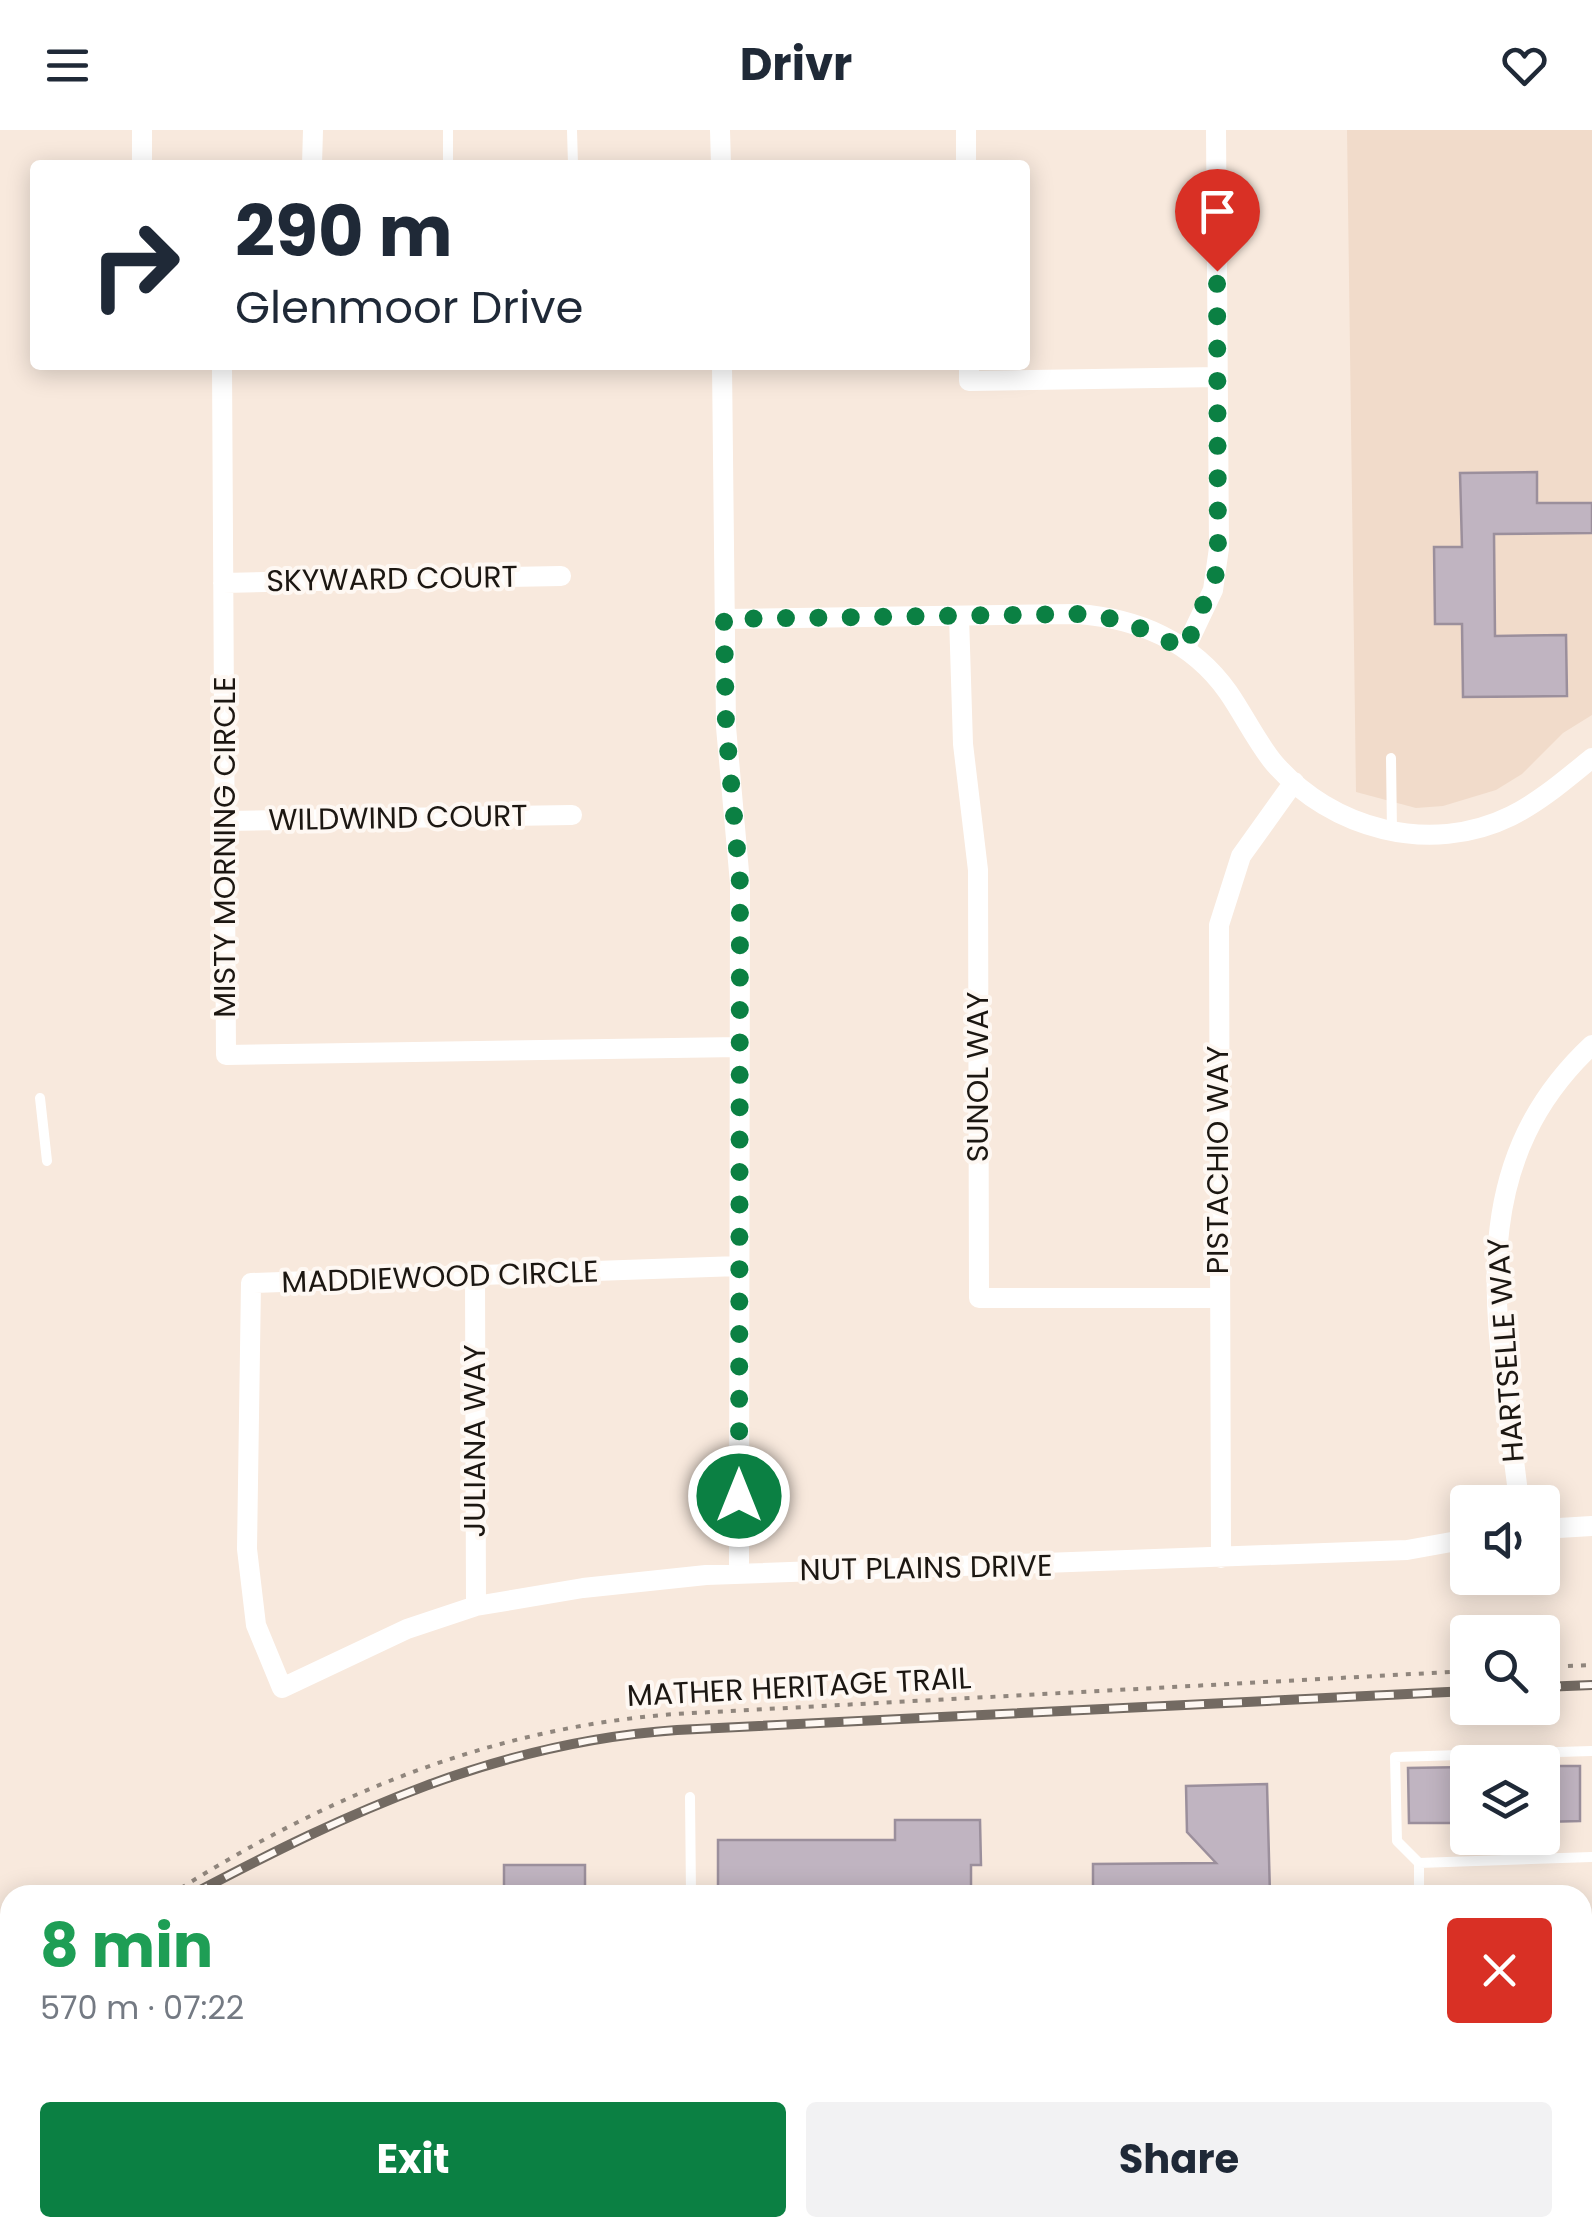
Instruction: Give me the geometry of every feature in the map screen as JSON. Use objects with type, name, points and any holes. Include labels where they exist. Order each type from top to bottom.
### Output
[{"type":"street","points":[[142,130],[142,160]]},
{"type":"street","points":[[312,130],[312,160]]},
{"type":"street","points":[[720,130],[720,160]]},
{"type":"street","points":[[966,130],[966,160]]},
{"type":"street","points":[[1185,649],[1218,569],[1216,130]]},
{"type":"street","name":"MISTY MORNING CIRCLE","points":[[222,370],[226,1055],[740,1047]]},
{"type":"street","points":[[722,370],[726,726],[740,883],[738,1573]]},
{"type":"street","points":[[969,370],[969,381],[1218,376]]},
{"type":"street","name":"SKYWARD COURT","points":[[224,582],[561,576]]},
{"type":"street","name":"SUNOL WAY","points":[[959,616],[963,744],[978,870],[979,1298],[1219,1298]]},
{"type":"street","points":[[724,619],[1100,616],[1144,627],[1185,649],[1226,689],[1262,747],[1294,782],[1346,818],[1392,832],[1439,834],[1486,826],[1529,806],[1592,758]]},
{"type":"street","name":"PISTACHIO WAY","points":[[1221,1558],[1219,924],[1241,856],[1294,782]]},
{"type":"street","name":"WILDWIND COURT","points":[[224,822],[572,816]]},
{"type":"street","name":"HARTSELLE WAY","points":[[1517,1485],[1494,1272],[1497,1221],[1508,1172],[1528,1126],[1555,1084],[1592,1045]]},
{"type":"street","name":"MADDIEWOOD CIRCLE","points":[[282,1688],[256,1625],[248,1549],[250,1283],[739,1266]]},
{"type":"street","name":"JULIANA WAY","points":[[474,1275],[476,1606]]},
{"type":"street","points":[[1560,1528],[1592,1526]]},
{"type":"street","name":"NUT PLAINS DRIVE","points":[[282,1688],[407,1630],[476,1606],[583,1588],[738,1573],[1407,1550],[1450,1542]]},
{"type":"lane","points":[[448,130],[448,160]]},
{"type":"lane","points":[[572,130],[572,160]]},
{"type":"lane","points":[[1392,758],[1392,832]]},
{"type":"lane","points":[[40,1098],[48,1161]]},
{"type":"lane","points":[[1592,1751],[1395,1756],[1397,1841],[1420,1863],[1592,1857]]},
{"type":"lane","points":[[690,1797],[692,1885]]},
{"type":"lane","points":[[1419,1885],[1420,1863]]},
{"type":"path","points":[[1560,1666],[1592,1665]]},
{"type":"path","name":"MATHER HERITAGE TRAIL","points":[[187,1885],[272,1834],[407,1772],[491,1744],[577,1725],[694,1713],[1450,1671]]},
{"type":"shaded area","points":[[1347,130],[1592,130],[1592,715],[1563,733],[1522,774],[1496,790],[1443,806],[1416,808],[1356,792]]},
{"type":"building","points":[[1537,472],[1537,503],[1592,503],[1592,533],[1494,534],[1495,636],[1566,635],[1567,696],[1463,697],[1462,624],[1435,624],[1434,547],[1462,547],[1460,473]]},
{"type":"building","points":[[1560,1766],[1580,1766],[1580,1821],[1560,1822]]},
{"type":"building","points":[[1450,1767],[1450,1823],[1409,1823],[1408,1768]]},
{"type":"building","points":[[1267,1784],[1270,1885],[1093,1885],[1093,1864],[1216,1863],[1187,1832],[1186,1786]]},
{"type":"building","points":[[895,1820],[980,1820],[981,1865],[971,1865],[971,1885],[718,1885],[718,1840],[895,1840]]},
{"type":"building","points":[[504,1865],[585,1865],[585,1885],[504,1885]]},
{"type":"railway","points":[[1560,1686],[1592,1685]]},
{"type":"railway","points":[[211,1885],[308,1836],[426,1786],[548,1749],[611,1737],[677,1730],[1450,1692]]},
{"type":"route","points":[[739,1496],[740,883],[726,726],[724,619],[1077,614],[1144,627],[1185,649],[1213,590],[1220,548],[1217,271]]}]
